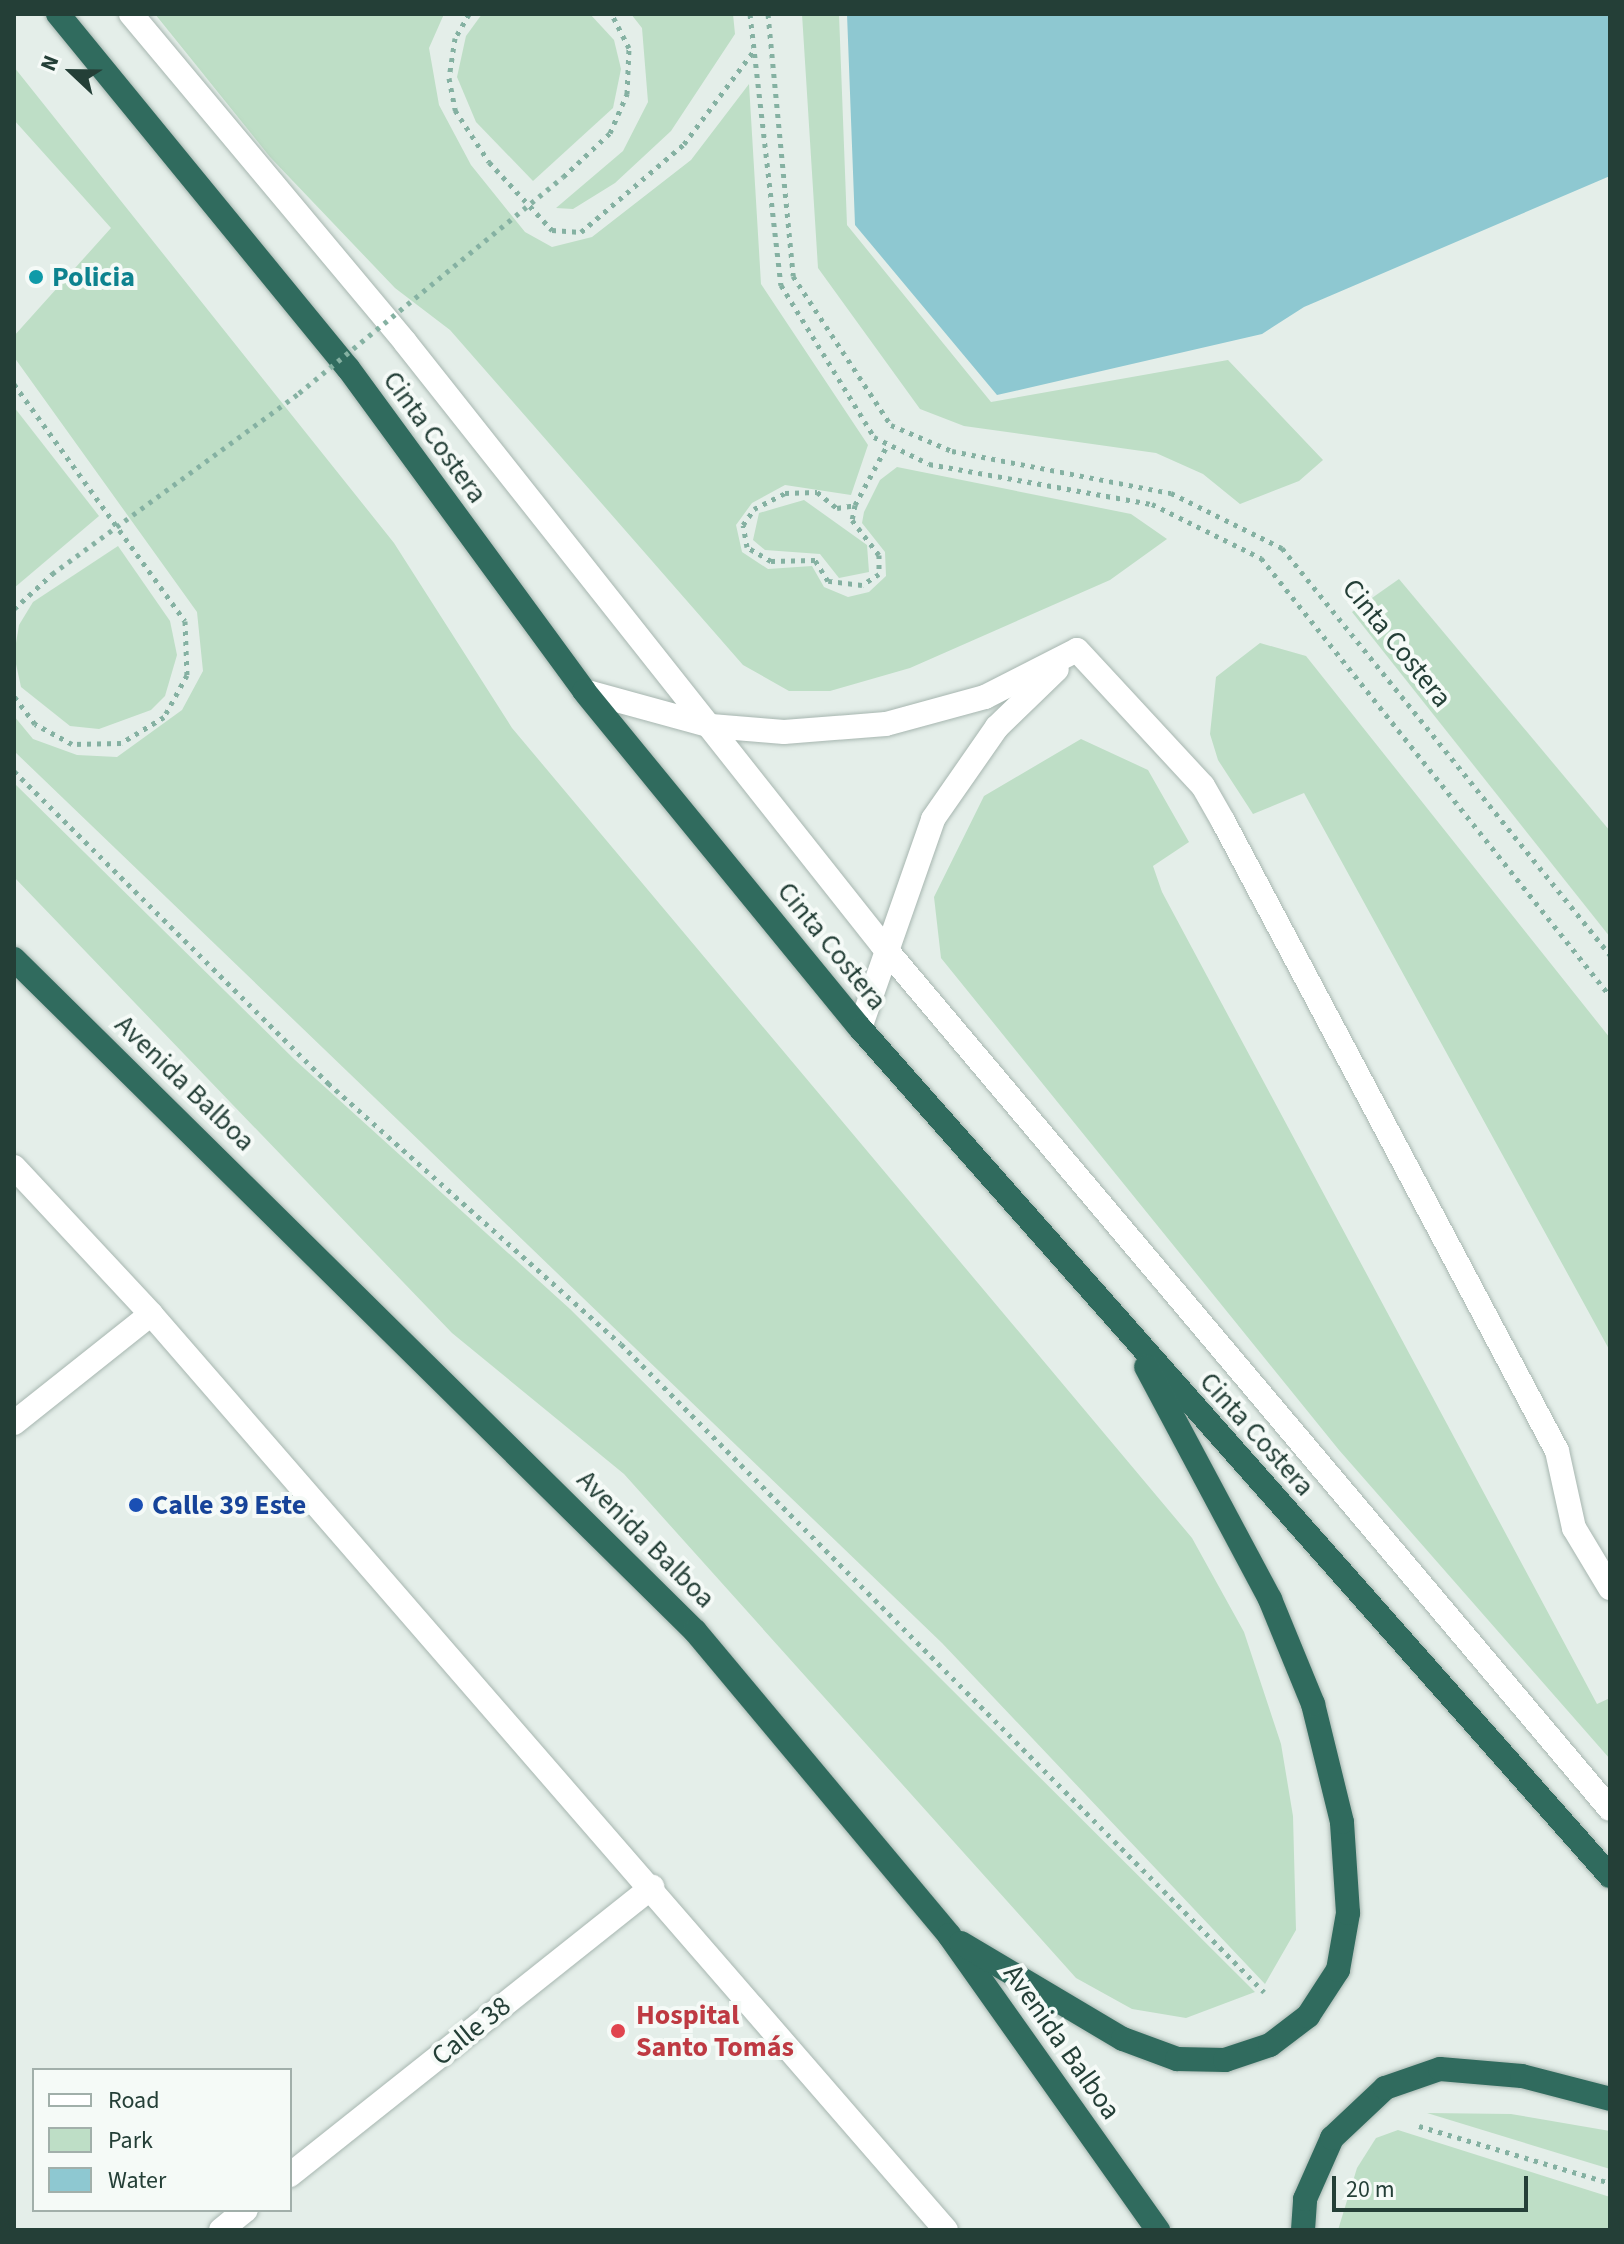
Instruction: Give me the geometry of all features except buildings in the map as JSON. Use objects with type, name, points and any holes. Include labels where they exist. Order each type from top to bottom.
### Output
[{"type":"highway","name":"Cinta Costera","points":[[58,14],[348,368],[584,691],[860,1028],[1610,1876]]},
{"type":"highway","name":"Avenida Balboa","points":[[14,959],[695,1631],[949,1935],[1158,2230]]},
{"type":"highway","points":[[949,1935],[1110,2032],[1177,2059],[1225,2060],[1295,2029],[1338,1970],[1348,1913],[1342,1822],[1313,1704],[1270,1599],[1127,1332]]},
{"type":"highway","points":[[1303,2230],[1305,2199],[1332,2138],[1365,2102],[1440,2069],[1522,2076],[1610,2099]]},
{"type":"main road","points":[[131,14],[711,726],[883,946],[1610,1809]]},
{"type":"main road","points":[[584,691],[711,726],[784,732],[886,724],[985,697],[1077,650]]},
{"type":"main road","points":[[860,1028],[883,946],[933,819],[997,727],[1077,650]]},
{"type":"main road","points":[[1077,650],[1203,786],[1223,821],[1550,1437],[1574,1528],[1610,1588]]},
{"type":"main road","points":[[14,1167],[151,1314],[652,1887],[946,2230]]},
{"type":"main road","points":[[14,1423],[151,1314]]},
{"type":"main road","name":"Calle 38","points":[[292,2173],[652,1887]]},
{"type":"main road","points":[[221,2230],[244,2212]]},
{"type":"path","points":[[469,14],[455,38],[449,78],[455,110],[489,162],[552,230],[581,232],[684,144],[755,49]]},
{"type":"path","points":[[14,609],[52,574],[299,393],[563,177],[610,133],[627,94],[629,48],[612,14]]},
{"type":"path","points":[[750,14],[781,285],[874,437],[929,464],[1152,504],[1261,558],[1610,996]]},
{"type":"path","name":"Cinta Costera","points":[[768,14],[793,276],[891,425],[952,451],[1171,493],[1282,548],[1610,955]]},
{"type":"path","points":[[14,384],[185,621],[187,675],[164,717],[121,743],[72,744],[35,724],[14,696]]},
{"type":"path","points":[[855,505],[837,508],[817,492],[785,493],[754,509],[743,525],[747,547],[771,561],[815,560],[828,581],[862,585],[879,574],[879,555],[852,520],[855,505],[888,444]]},
{"type":"path","points":[[14,771],[328,1083],[621,1344],[1295,2029]]},
{"type":"path","points":[[1365,2102],[1404,2122],[1610,2183]]},
{"type":"green space","points":[[155,14],[444,14],[429,48],[439,105],[471,165],[525,232],[552,247],[592,237],[691,160],[749,84],[761,284],[868,445],[851,495],[785,485],[752,503],[736,525],[742,552],[768,569],[812,566],[824,587],[848,597],[869,592],[886,576],[885,552],[862,523],[864,512],[880,480],[897,467],[1131,514],[1167,539],[1110,580],[910,668],[830,691],[789,691],[743,665],[450,330],[395,288],[270,157]]},
{"type":"green space","points":[[482,14],[590,14],[614,40],[621,69],[613,108],[533,181],[476,122],[457,77],[466,36]]},
{"type":"green space","points":[[631,14],[733,14],[735,34],[671,131],[615,183],[573,209],[556,208],[623,151],[648,102],[642,28]]},
{"type":"green space","points":[[802,14],[839,14],[847,225],[991,402],[1228,360],[1323,460],[1299,481],[1240,504],[1203,474],[1156,453],[964,426],[920,409],[818,268]]},
{"type":"green space","points":[[14,67],[394,543],[512,728],[1192,1538],[1244,1632],[1281,1744],[1293,1816],[1296,1930],[1265,1984],[942,1643],[14,751],[14,716],[33,739],[77,755],[117,757],[182,710],[203,671],[197,612],[14,357],[14,336],[111,228],[14,120]]},
{"type":"green space","points":[[14,407],[99,516],[14,588]]},
{"type":"green space","points":[[804,500],[867,545],[869,572],[839,578],[820,554],[765,550],[753,540],[759,513]]},
{"type":"green space","points":[[118,546],[170,621],[177,655],[165,696],[151,710],[99,729],[70,726],[21,687],[14,655],[19,625],[33,602]]},
{"type":"green space","points":[[1399,579],[1610,831],[1610,937],[1352,612]]},
{"type":"green space","points":[[1260,643],[1306,656],[1610,1038],[1610,1351],[1304,793],[1253,814],[1218,760],[1210,734],[1216,677]]},
{"type":"green space","points":[[1081,739],[1148,770],[1189,842],[1153,866],[1162,892],[1597,1704],[1610,1698],[1610,1759],[1339,1450],[941,958],[934,897],[984,796]]},
{"type":"green space","points":[[14,783],[295,1060],[570,1309],[1255,1992],[1186,2018],[1132,2009],[1076,1978],[624,1474],[452,1333],[14,877]]},
{"type":"green space","points":[[1427,2113],[1511,2114],[1610,2131],[1610,2169]]},
{"type":"green space","points":[[1398,2130],[1610,2197],[1610,2230],[1338,2230],[1357,2168],[1376,2138]]},
{"type":"water","points":[[847,14],[1610,14],[1610,176],[1304,307],[1262,334],[997,395],[855,225]]},
{"type":"place","name":"Policia","points":[[36,277]]},
{"type":"place","name":"Calle 39 Este","points":[[136,1505]]},
{"type":"place","name":"Hospital Santo Tomás","points":[[618,2031]]}]
